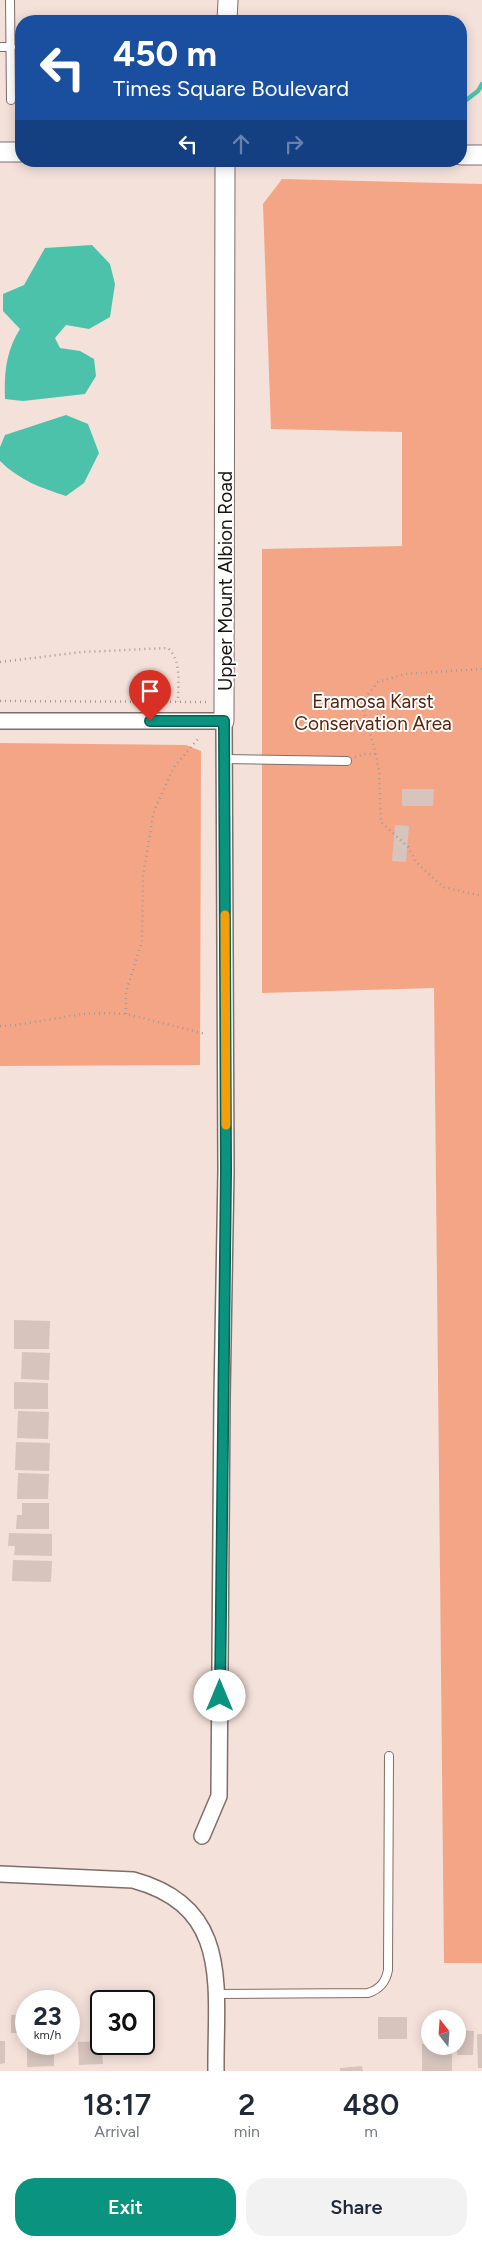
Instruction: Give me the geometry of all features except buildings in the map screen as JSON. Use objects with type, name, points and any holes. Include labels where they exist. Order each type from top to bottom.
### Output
[{"type":"street","points":[[227,15],[228,0]]},
{"type":"street","points":[[0,152],[15,152]]},
{"type":"street","points":[[467,155],[482,155]]},
{"type":"street","name":"Upper Mount Albion Road","points":[[202,1836],[219,1796],[226,1171],[224,759],[225,167]]},
{"type":"street","points":[[0,721],[224,712]]},
{"type":"street","points":[[0,1874],[114,1878],[141,1882],[166,1892],[188,1910],[204,1930],[212,1948],[215,1994],[216,2071]]},
{"type":"lane","points":[[10,0],[10,100]]},
{"type":"lane","points":[[0,47],[11,47]]},
{"type":"lane","points":[[224,759],[347,761]]},
{"type":"lane","points":[[215,1994],[368,1993],[379,1988],[384,1983],[388,1970],[389,1756]]},
{"type":"path","points":[[0,662],[82,652],[168,648],[174,654],[178,667],[178,702]]},
{"type":"path","points":[[482,668],[404,674],[378,682],[361,703],[376,754],[381,822],[408,847],[416,862],[443,888],[482,896]]},
{"type":"path","points":[[0,701],[178,702],[224,712]]},
{"type":"path","points":[[126,1014],[126,992],[142,940],[143,876],[154,811],[174,767],[198,740]]},
{"type":"path","points":[[347,761],[364,754],[376,754]]},
{"type":"path","points":[[0,1026],[83,1014],[126,1014],[206,1034]]},
{"type":"green space","name":"Eramosa Karst Conservation Area","points":[[282,179],[482,184],[482,1963],[444,1963],[434,988],[262,993],[262,549],[402,546],[402,432],[271,429],[263,204]]},
{"type":"green space","points":[[0,743],[186,745],[201,751],[200,1065],[0,1066]]},
{"type":"shaded area","points":[[92,245],[110,264],[115,284],[110,317],[89,329],[66,325],[55,338],[60,348],[80,351],[94,359],[96,376],[85,394],[23,401],[5,399],[7,362],[15,337],[20,329],[3,311],[3,294],[24,285],[45,248]]},
{"type":"shaded area","points":[[66,415],[88,424],[99,453],[84,483],[66,496],[39,486],[7,468],[0,461],[0,447],[5,435]]},
{"type":"waterway","points":[[467,99],[478,91],[482,84]]},
{"type":"slow traffic","points":[[225,915],[226,1125]]},
{"type":"route","points":[[150,721],[224,721],[226,1171],[220,1696]]}]
